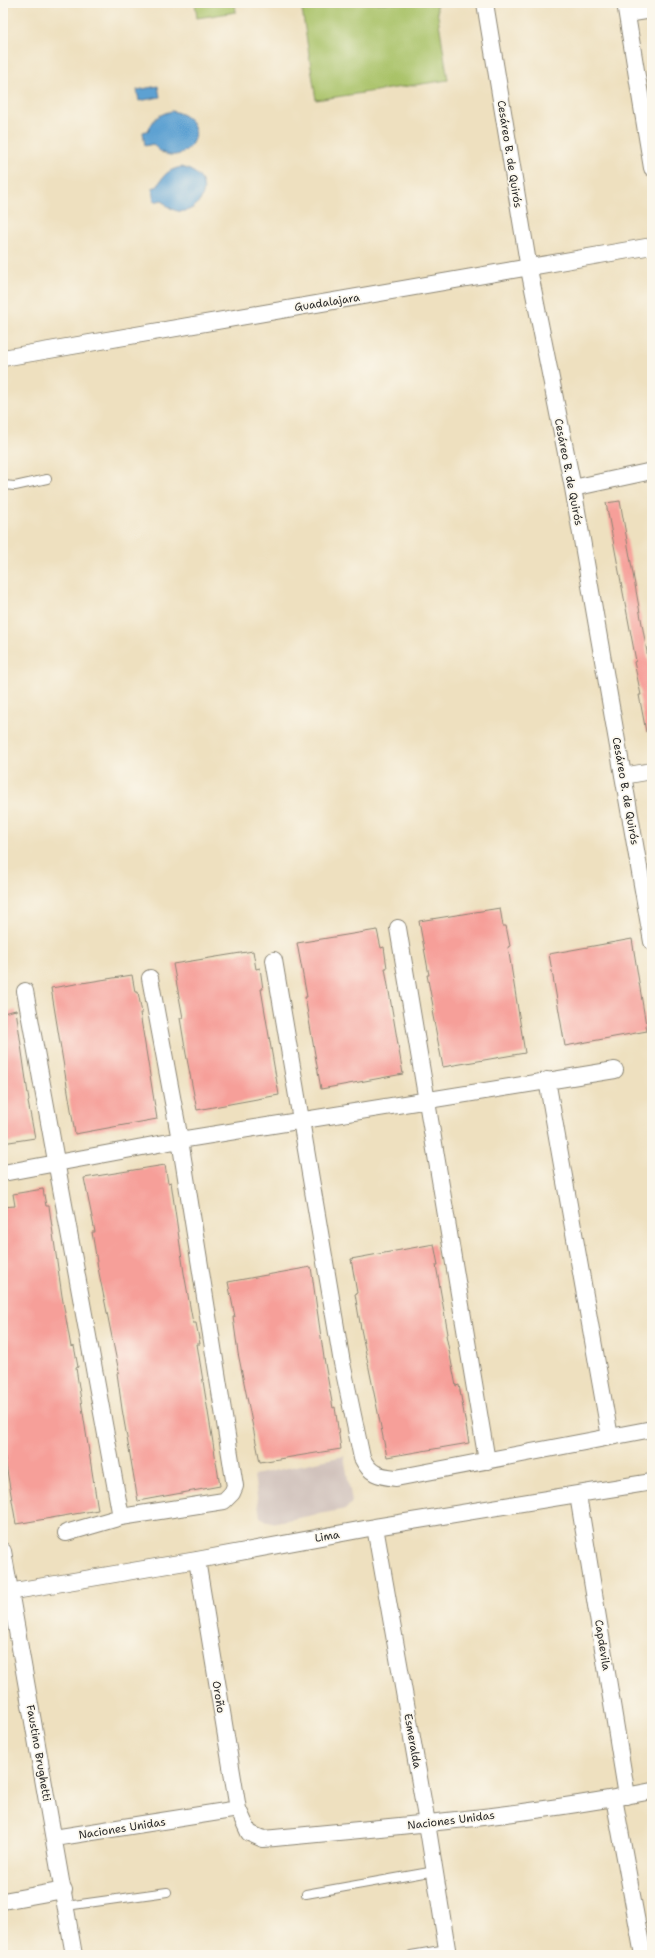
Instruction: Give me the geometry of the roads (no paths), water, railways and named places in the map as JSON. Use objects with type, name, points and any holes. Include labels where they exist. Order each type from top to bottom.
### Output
[{"type":"street","name":"Cesáreo B. de Quirós","points":[[485,3],[529,268],[573,488],[652,942]]},
{"type":"street","points":[[652,10],[626,8],[652,168]]},
{"type":"street","name":"Guadalajara","points":[[3,358],[652,246]]},
{"type":"street","points":[[573,488],[652,471]]},
{"type":"street","points":[[623,776],[652,770]]},
{"type":"street","points":[[398,928],[487,1461]]},
{"type":"street","points":[[274,960],[342,1363],[362,1458],[368,1469],[382,1477],[396,1478],[652,1429]]},
{"type":"street","points":[[66,1533],[121,1517],[224,1501],[232,1493],[235,1486],[180,1140],[150,978]]},
{"type":"street","points":[[25,991],[121,1517]]},
{"type":"street","points":[[3,1173],[180,1140],[615,1070]]},
{"type":"street","points":[[547,1080],[610,1437]]},
{"type":"street","name":"Lima","points":[[7,1592],[197,1560],[375,1527],[652,1482]]},
{"type":"street","name":"Capdevila","points":[[578,1495],[643,1955]]},
{"type":"street","name":"Esmeralda","points":[[375,1527],[428,1823],[448,1952]]},
{"type":"street","name":"Faustino Brughetti","points":[[3,1551],[7,1592],[64,1890],[74,1955]]},
{"type":"street","name":"Oroño","points":[[197,1560],[238,1809],[249,1833]]},
{"type":"street","name":"Naciones Unidas","points":[[249,1833],[263,1839],[428,1823],[621,1797],[652,1791]]},
{"type":"street","name":"Naciones Unidas","points":[[54,1838],[238,1809]]},
{"type":"street","points":[[3,1901],[64,1890]]},
{"type":"lane","points":[[3,485],[15,486],[47,479]]},
{"type":"lane","points":[[306,1894],[435,1871]]},
{"type":"lane","points":[[66,1906],[167,1892]]},
{"type":"lane","points":[[411,1955],[448,1952]]},
{"type":"water","points":[[158,86],[160,97],[139,101],[137,90]]},
{"type":"water","points":[[172,111],[186,117],[194,126],[195,136],[191,145],[184,152],[174,155],[164,153],[153,144],[145,146],[143,132],[149,130],[153,122],[158,117]]},
{"type":"water","points":[[181,167],[195,173],[202,182],[203,192],[200,201],[192,208],[183,211],[172,209],[162,200],[154,202],[152,188],[158,186],[162,178],[167,173]]}]
